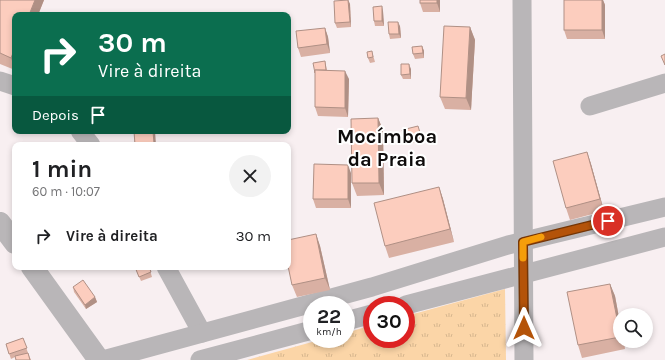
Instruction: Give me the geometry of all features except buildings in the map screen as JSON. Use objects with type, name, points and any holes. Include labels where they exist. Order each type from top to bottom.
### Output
[{"type":"street","points":[[522,0],[524,360]]},
{"type":"street","points":[[0,81],[12,85]]},
{"type":"street","points":[[590,106],[665,83]]},
{"type":"street","points":[[82,134],[89,142]]},
{"type":"street","points":[[103,360],[372,287],[523,242],[665,207]]},
{"type":"street","points":[[0,223],[12,239]]},
{"type":"street","points":[[415,303],[665,237]]},
{"type":"street","points":[[34,270],[99,360]]},
{"type":"street","points":[[168,270],[202,333]]},
{"type":"street","points":[[200,360],[303,332]]},
{"type":"green space","points":[[505,289],[506,360],[247,360],[303,345],[303,348],[355,348],[355,330],[363,328],[363,348],[415,348],[415,314]]},
{"type":"slow traffic","points":[[523,258],[523,242],[541,237]]},
{"type":"district","name":"Mocímboa da Praia","points":[[387,148]]},
{"type":"route","points":[[524,328],[523,242],[608,221]]}]
